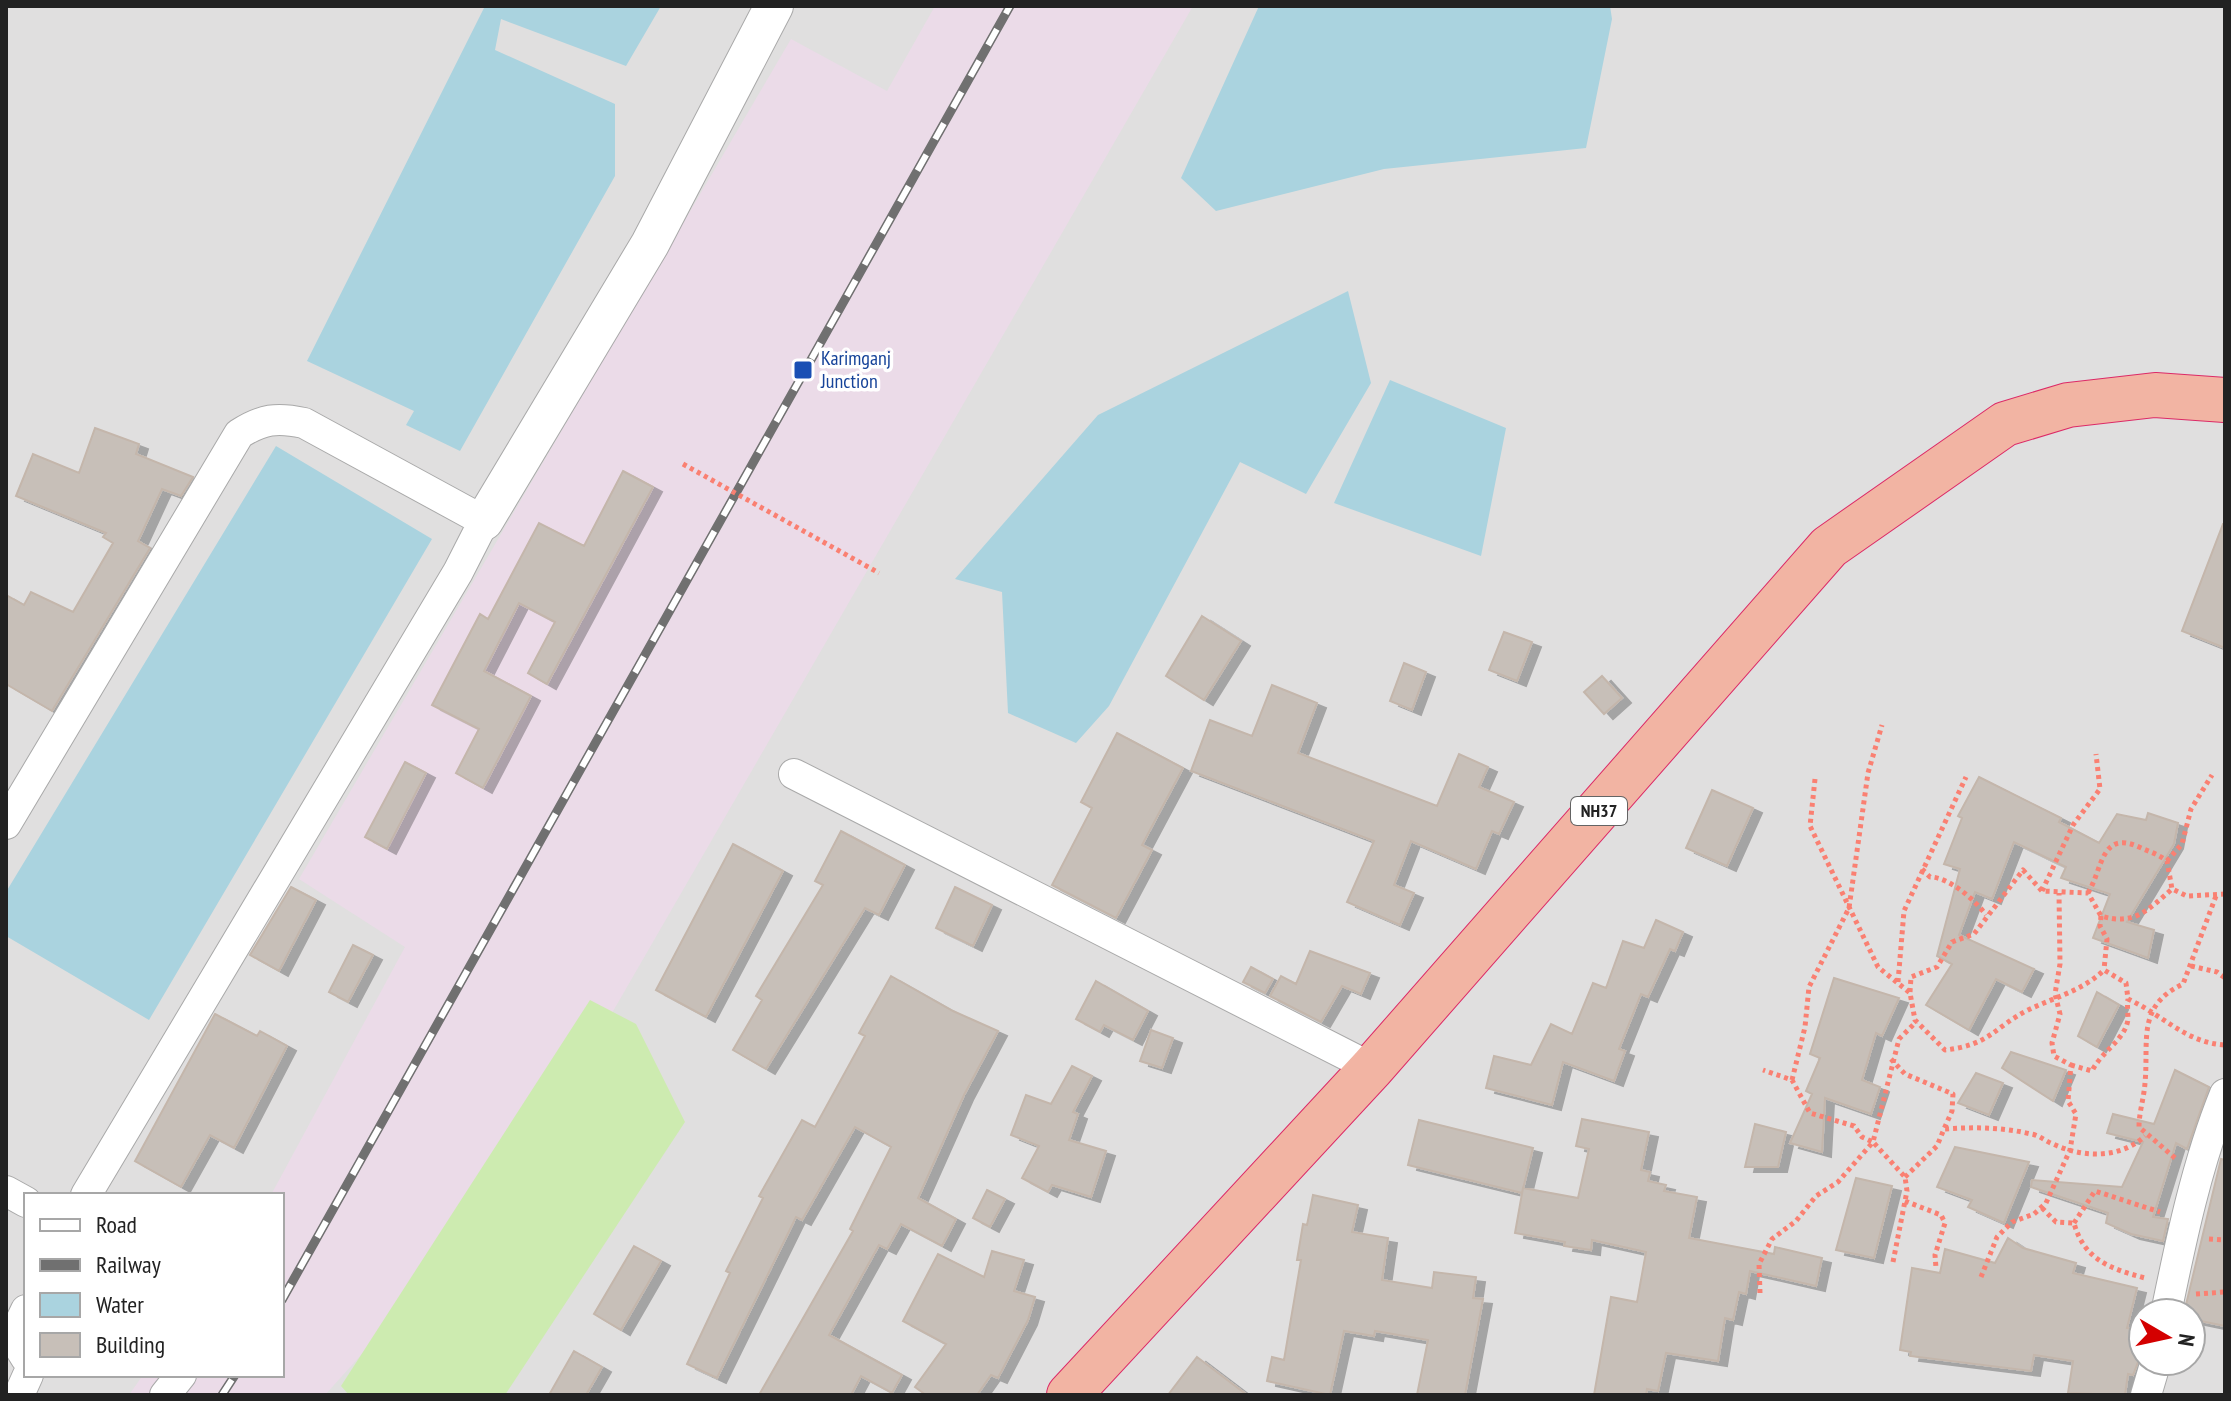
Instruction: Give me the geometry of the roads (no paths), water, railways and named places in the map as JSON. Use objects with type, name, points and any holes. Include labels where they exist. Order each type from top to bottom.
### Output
[{"type":"highway","name":"NH37","points":[[1069,1395],[1372,1068],[1663,740],[1829,547],[2005,424],[2068,405],[2155,395],[2225,400]]},
{"type":"street","points":[[87,1193],[650,244],[774,6]]},
{"type":"street","points":[[6,824],[239,434],[259,421],[281,417],[304,423],[484,521]]},
{"type":"street","points":[[794,774],[1372,1068]]},
{"type":"street","points":[[2169,1297],[2198,1181],[2225,1094]]},
{"type":"street","points":[[6,1191],[24,1201]]},
{"type":"street","points":[[24,1314],[13,1337],[24,1355]]},
{"type":"street","points":[[165,1395],[179,1377]]},
{"type":"water","points":[[485,6],[661,6],[626,66],[501,19],[495,50],[615,104],[615,176],[460,451],[406,425],[414,411],[307,361]]},
{"type":"water","points":[[1259,6],[1610,6],[1612,19],[1586,148],[1384,169],[1216,211],[1181,178]]},
{"type":"water","points":[[1348,291],[1371,383],[1306,494],[1240,462],[1109,706],[1076,743],[1008,713],[1002,592],[955,579],[1098,415]]},
{"type":"water","points":[[1390,380],[1506,428],[1481,556],[1334,503]]},
{"type":"water","points":[[276,446],[432,539],[149,1020],[6,936],[6,892]]},
{"type":"railway","points":[[284,1296],[1010,6]]},
{"type":"railway","points":[[222,1395],[234,1377]]},
{"type":"place","name":"Karimganj Junction","points":[[803,370]]}]
